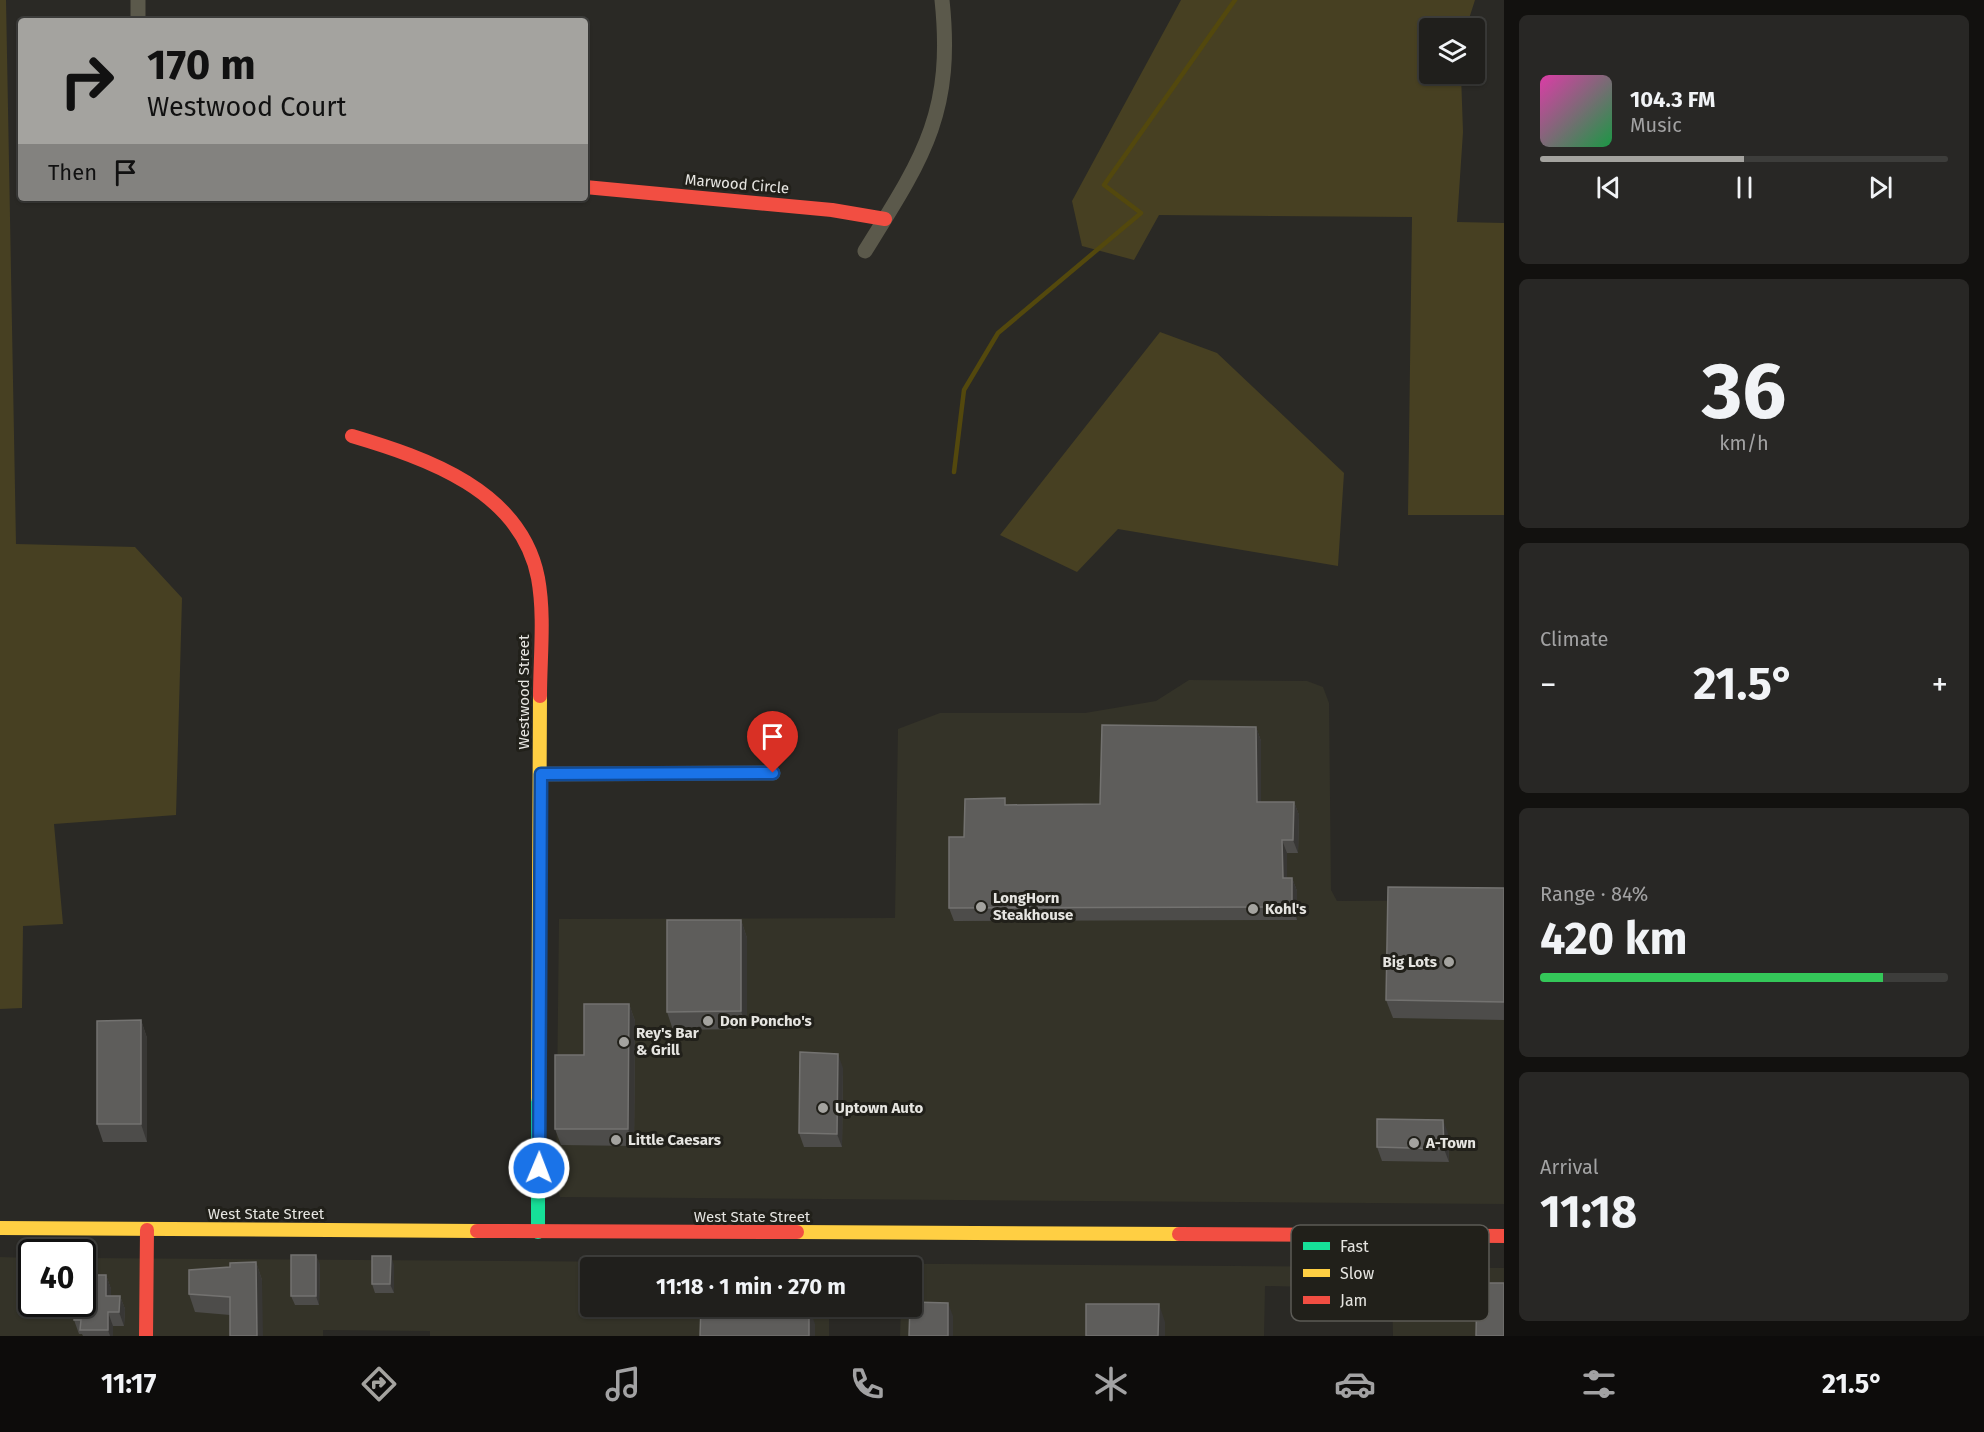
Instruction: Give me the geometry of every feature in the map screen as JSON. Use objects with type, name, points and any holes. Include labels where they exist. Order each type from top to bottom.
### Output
[{"type":"main road","name":"Marwood Circle","points":[[588,187],[832,210],[885,219]]},
{"type":"main road","name":"Westwood Street","points":[[352,436],[406,455],[469,482],[503,510],[517,528],[536,570],[540,603],[541,774],[538,1232]]},
{"type":"main road","name":"West State Street","points":[[0,1228],[1291,1235]]},
{"type":"main road","points":[[146,1336],[147,1230]]},
{"type":"main road","name":"West State Street","points":[[1489,1236],[1504,1236]]},
{"type":"street","points":[[138,0],[138,18]]},
{"type":"street","points":[[866,251],[919,162],[936,119],[946,50],[942,0]]},
{"type":"street","points":[[541,774],[773,773]]},
{"type":"shaded area","points":[[0,0],[6,0],[16,544],[135,547],[182,598],[176,815],[54,824],[63,924],[23,926],[22,1008],[0,1009]]},
{"type":"shaded area","points":[[1181,0],[1475,0],[1469,18],[1419,18],[1419,84],[1461,84],[1463,132],[1457,222],[1504,223],[1504,515],[1408,515],[1412,217],[1159,215],[1134,260],[1082,246],[1072,201]]},
{"type":"shaded area","points":[[1160,332],[1217,353],[1344,473],[1338,566],[1118,529],[1077,572],[1000,535]]},
{"type":"shaded area","points":[[1189,680],[1307,681],[1323,687],[1329,703],[1331,890],[1337,901],[1504,900],[1504,1204],[560,1197],[556,1184],[559,919],[895,918],[898,729],[940,713],[1085,713],[1156,701]]},
{"type":"shaded area","points":[[0,1257],[18,1258],[18,1317],[96,1317],[96,1258],[580,1261],[580,1317],[829,1317],[829,1336],[430,1336],[430,1331],[323,1330],[323,1336],[0,1336]]},
{"type":"shaded area","points":[[922,1264],[1291,1267],[1291,1287],[1265,1286],[1264,1336],[900,1336],[901,1317],[922,1317]]},
{"type":"shaded area","points":[[1489,1268],[1504,1268],[1504,1336],[1393,1336],[1393,1321],[1489,1321]]},
{"type":"building","points":[[1102,725],[1256,727],[1257,802],[1294,802],[1293,840],[1282,840],[1283,878],[1292,878],[1292,907],[949,908],[949,837],[964,837],[965,799],[1005,798],[1005,805],[1100,804]]},
{"type":"building","name":"Big Lots","points":[[1388,887],[1504,888],[1504,1002],[1386,1000]]},
{"type":"building","points":[[667,920],[741,920],[741,1011],[667,1012]]},
{"type":"building","points":[[584,1004],[629,1004],[628,1129],[555,1129],[555,1055],[584,1055]]},
{"type":"building","points":[[141,1020],[141,1124],[97,1124],[97,1021]]},
{"type":"building","name":"Uptown Auto","points":[[800,1052],[838,1054],[837,1134],[799,1133]]},
{"type":"building","points":[[1377,1119],[1443,1120],[1444,1149],[1377,1147]]},
{"type":"building","points":[[291,1255],[316,1255],[316,1296],[291,1296]]},
{"type":"building","points":[[372,1256],[391,1256],[390,1284],[372,1284]]},
{"type":"building","points":[[256,1262],[257,1336],[230,1336],[230,1297],[189,1294],[189,1270],[230,1267],[230,1263]]},
{"type":"building","points":[[96,1275],[106,1275],[106,1296],[120,1296],[119,1312],[108,1312],[108,1330],[80,1330],[81,1320],[74,1320],[74,1317],[96,1317]]},
{"type":"building","points":[[1489,1283],[1504,1283],[1504,1336],[1476,1336],[1476,1321],[1489,1321]]},
{"type":"building","points":[[922,1302],[948,1303],[948,1336],[909,1336],[910,1317],[922,1317]]},
{"type":"building","points":[[1086,1304],[1159,1304],[1158,1336],[1086,1336]]},
{"type":"building","points":[[701,1317],[809,1317],[809,1336],[700,1336]]},
{"type":"waterway","points":[[954,472],[964,390],[998,333],[1141,213],[1104,185],[1235,0]]},
{"type":"traffic: fast","points":[[538,1098],[538,1232]]},
{"type":"traffic: slow","points":[[538,1098],[540,696]]},
{"type":"traffic: slow","points":[[0,1228],[477,1231]]},
{"type":"traffic: slow","points":[[797,1232],[1179,1234]]},
{"type":"traffic: jam","points":[[588,187],[832,210],[885,219]]},
{"type":"traffic: jam","points":[[352,436],[439,467],[466,482],[491,500],[512,522],[528,548],[538,578],[542,622],[540,696]]},
{"type":"traffic: jam","points":[[146,1336],[147,1230]]},
{"type":"traffic: jam","points":[[477,1231],[797,1232]]},
{"type":"traffic: jam","points":[[1179,1234],[1291,1235]]},
{"type":"traffic: jam","points":[[1489,1236],[1504,1236]]},
{"type":"place","name":"LongHorn Steakhouse","points":[[981,907]]},
{"type":"place","name":"Kohl's","points":[[1253,909]]},
{"type":"place","name":"Big Lots","points":[[1449,962]]},
{"type":"place","name":"Don Poncho's","points":[[708,1021]]},
{"type":"place","name":"Rey's Bar & Grill","points":[[624,1042]]},
{"type":"place","name":"Uptown Auto","points":[[823,1108]]},
{"type":"place","name":"Little Caesars","points":[[616,1140]]},
{"type":"place","name":"A-Town","points":[[1414,1143]]},
{"type":"route","points":[[539,1168],[541,774],[773,773]]}]
